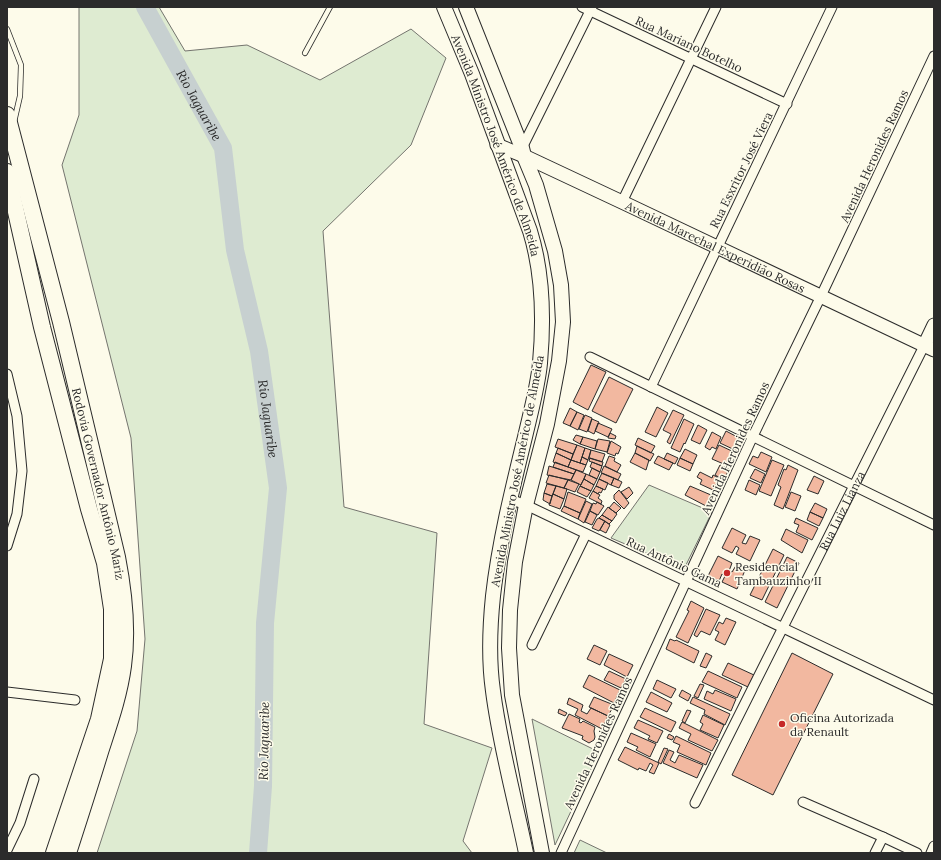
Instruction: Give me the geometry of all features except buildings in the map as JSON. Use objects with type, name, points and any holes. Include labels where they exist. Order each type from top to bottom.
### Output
[{"type":"highway","name":"Rodovia Governador Antônio Mariz","points":[[7,115],[61,322],[117,557],[122,585],[124,609],[123,666],[119,692],[68,853]]},
{"type":"highway","name":"Rodovia Governador Antônio Mariz","points":[[7,172],[44,335],[89,509],[105,563],[112,609],[112,659],[99,719],[54,853]]},
{"type":"main road","name":"Avenida Ministro José Américo de Almeida","points":[[444,7],[472,74],[530,231],[535,247],[542,302],[540,364],[510,499],[497,566],[493,597],[491,654],[493,690],[502,743],[526,853]]},
{"type":"main road","name":"Avenida Ministro José Américo de Almeida","points":[[466,7],[536,185],[547,220],[562,285],[563,322],[559,361],[547,424],[526,505],[515,562],[510,610],[509,648],[512,695],[542,853]]},
{"type":"main road","name":"Avenida Marechal Experidião Rosas","points":[[497,145],[523,152],[622,202],[929,348]]},
{"type":"main road","points":[[530,231],[531,224],[536,220],[540,218],[547,220]]},
{"type":"main road","name":"Rua Luiz Lianza","points":[[929,348],[934,326]]},
{"type":"street","points":[[622,202],[716,7]]},
{"type":"street","name":"Rua Esxritor José Viera","points":[[651,387],[832,7]]},
{"type":"street","points":[[523,152],[588,8]]},
{"type":"street","name":"Rua Mariano Botelho","points":[[588,8],[787,104]]},
{"type":"street","name":"Avenida Heronides Ramos","points":[[561,853],[753,436],[934,56]]},
{"type":"street","name":"Rua Luiz Lianza","points":[[695,803],[854,486],[929,348]]},
{"type":"street","points":[[590,357],[934,525]]},
{"type":"street","points":[[7,374],[17,416],[22,471],[17,514],[7,546]]},
{"type":"street","name":"Rua Antônio Gama","points":[[510,499],[526,505],[934,700]]},
{"type":"street","points":[[532,645],[586,534]]},
{"type":"street","points":[[7,692],[75,700]]},
{"type":"street","points":[[7,850],[20,823],[34,779]]},
{"type":"street","points":[[803,802],[917,853]]},
{"type":"street","points":[[876,853],[883,837]]},
{"type":"street","points":[[931,853],[934,846]]},
{"type":"lane","points":[[305,53],[330,7]]},
{"type":"lane","points":[[7,29],[21,65],[20,96],[12,133]]},
{"type":"green space","points":[[79,7],[159,7],[185,51],[247,45],[320,80],[411,29],[446,58],[411,145],[323,231],[344,507],[437,533],[424,724],[492,748],[463,841],[472,853],[97,853],[137,731],[145,639],[131,438],[62,165],[79,115]]},
{"type":"green space","points":[[649,485],[712,512],[684,569],[611,538]]},
{"type":"green space","points":[[532,719],[599,752],[555,845]]},
{"type":"green space","points":[[580,840],[607,853],[574,853]]},
{"type":"waterway","name":"Rio Jaguaribe","points":[[145,7],[223,148],[235,250],[259,351],[278,488],[265,623],[263,786],[258,853]]},
{"type":"place","name":"Residencial Tambauzinho II","points":[[727,573]]},
{"type":"place","name":"Oficina Autorizada da Renault","points":[[782,724]]}]
